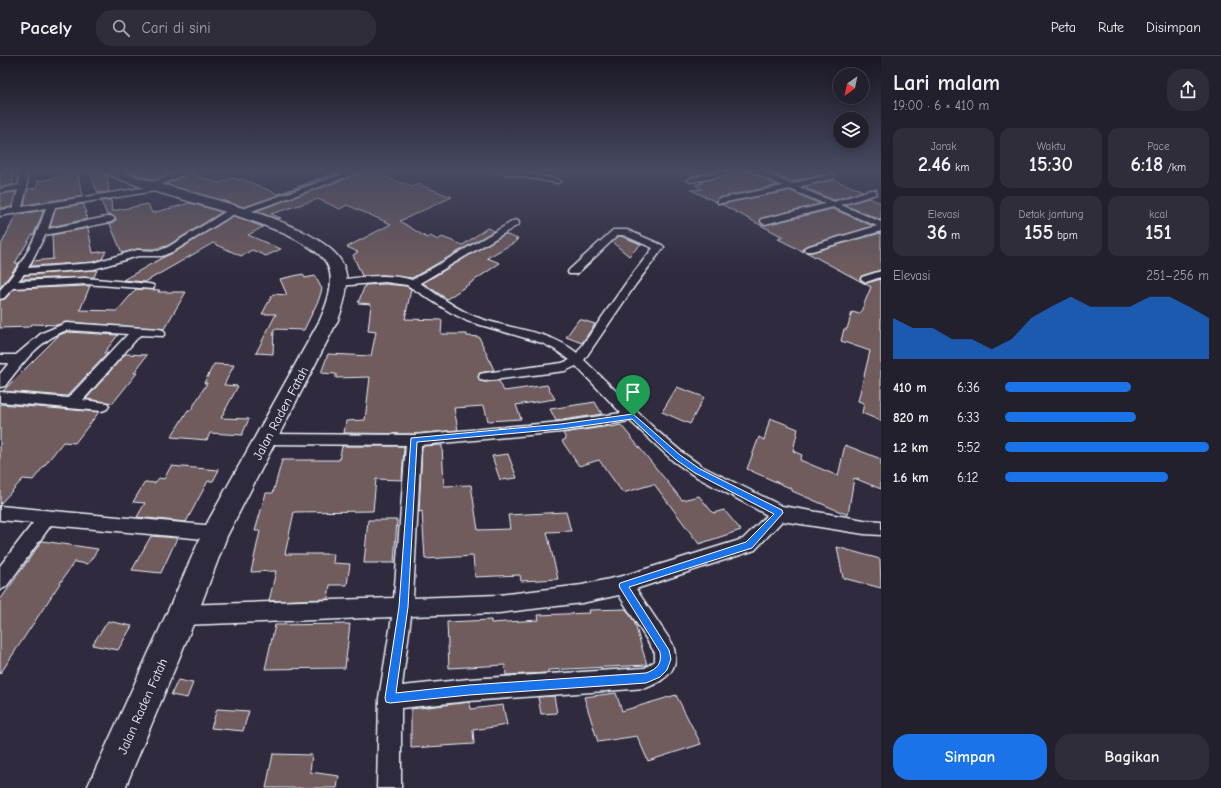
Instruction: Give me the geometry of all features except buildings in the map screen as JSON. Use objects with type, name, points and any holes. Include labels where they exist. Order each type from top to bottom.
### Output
[{"type":"highway","name":"Jalan Raden Fatah","points":[[106,788],[182,615],[215,533],[333,313],[339,283],[338,270],[334,261],[328,254],[310,240],[293,232],[210,204]]},
{"type":"street","points":[[17,209],[18,204]]},
{"type":"street","points":[[0,213],[17,209],[56,204]]},
{"type":"street","points":[[21,271],[99,265],[133,254],[142,253],[152,255],[163,253],[235,212],[259,204]]},
{"type":"street","points":[[3,292],[21,271],[32,255],[42,233],[51,205]]},
{"type":"street","points":[[765,221],[832,205],[881,227]]},
{"type":"street","points":[[42,233],[111,219]]},
{"type":"street","points":[[412,284],[515,223]]},
{"type":"street","points":[[809,249],[881,227]]},
{"type":"street","points":[[485,377],[556,368],[577,361],[632,282],[659,247],[624,232],[616,232],[573,272]]},
{"type":"street","points":[[866,279],[881,274]]},
{"type":"street","points":[[339,283],[386,280],[412,284],[458,313],[484,323],[541,337],[559,346],[577,361],[633,416],[678,457],[698,471],[779,513],[864,527],[881,528]]},
{"type":"street","points":[[3,292],[85,281],[149,288]]},
{"type":"street","points":[[0,383],[20,358],[45,335],[66,326],[159,333]]},
{"type":"street","points":[[71,404],[137,331]]},
{"type":"street","points":[[0,359],[20,358]]},
{"type":"street","points":[[0,397],[102,406]]},
{"type":"street","points":[[265,439],[414,440],[561,427],[633,416]]},
{"type":"street","points":[[389,788],[390,698],[403,607],[414,440]]},
{"type":"street","points":[[0,513],[215,533]]},
{"type":"street","points":[[182,615],[499,604],[582,594],[623,585],[749,545],[779,513]]},
{"type":"street","points":[[0,581],[47,517]]},
{"type":"street","points":[[390,698],[469,690],[646,678],[656,674],[663,667],[666,659],[664,650],[623,585]]},
{"type":"route","points":[[633,416],[678,457],[698,471],[779,513],[749,545],[691,565],[623,585],[664,650],[666,659],[663,667],[656,674],[646,678],[469,690],[390,698],[403,607],[414,440],[561,427],[633,416]]}]
